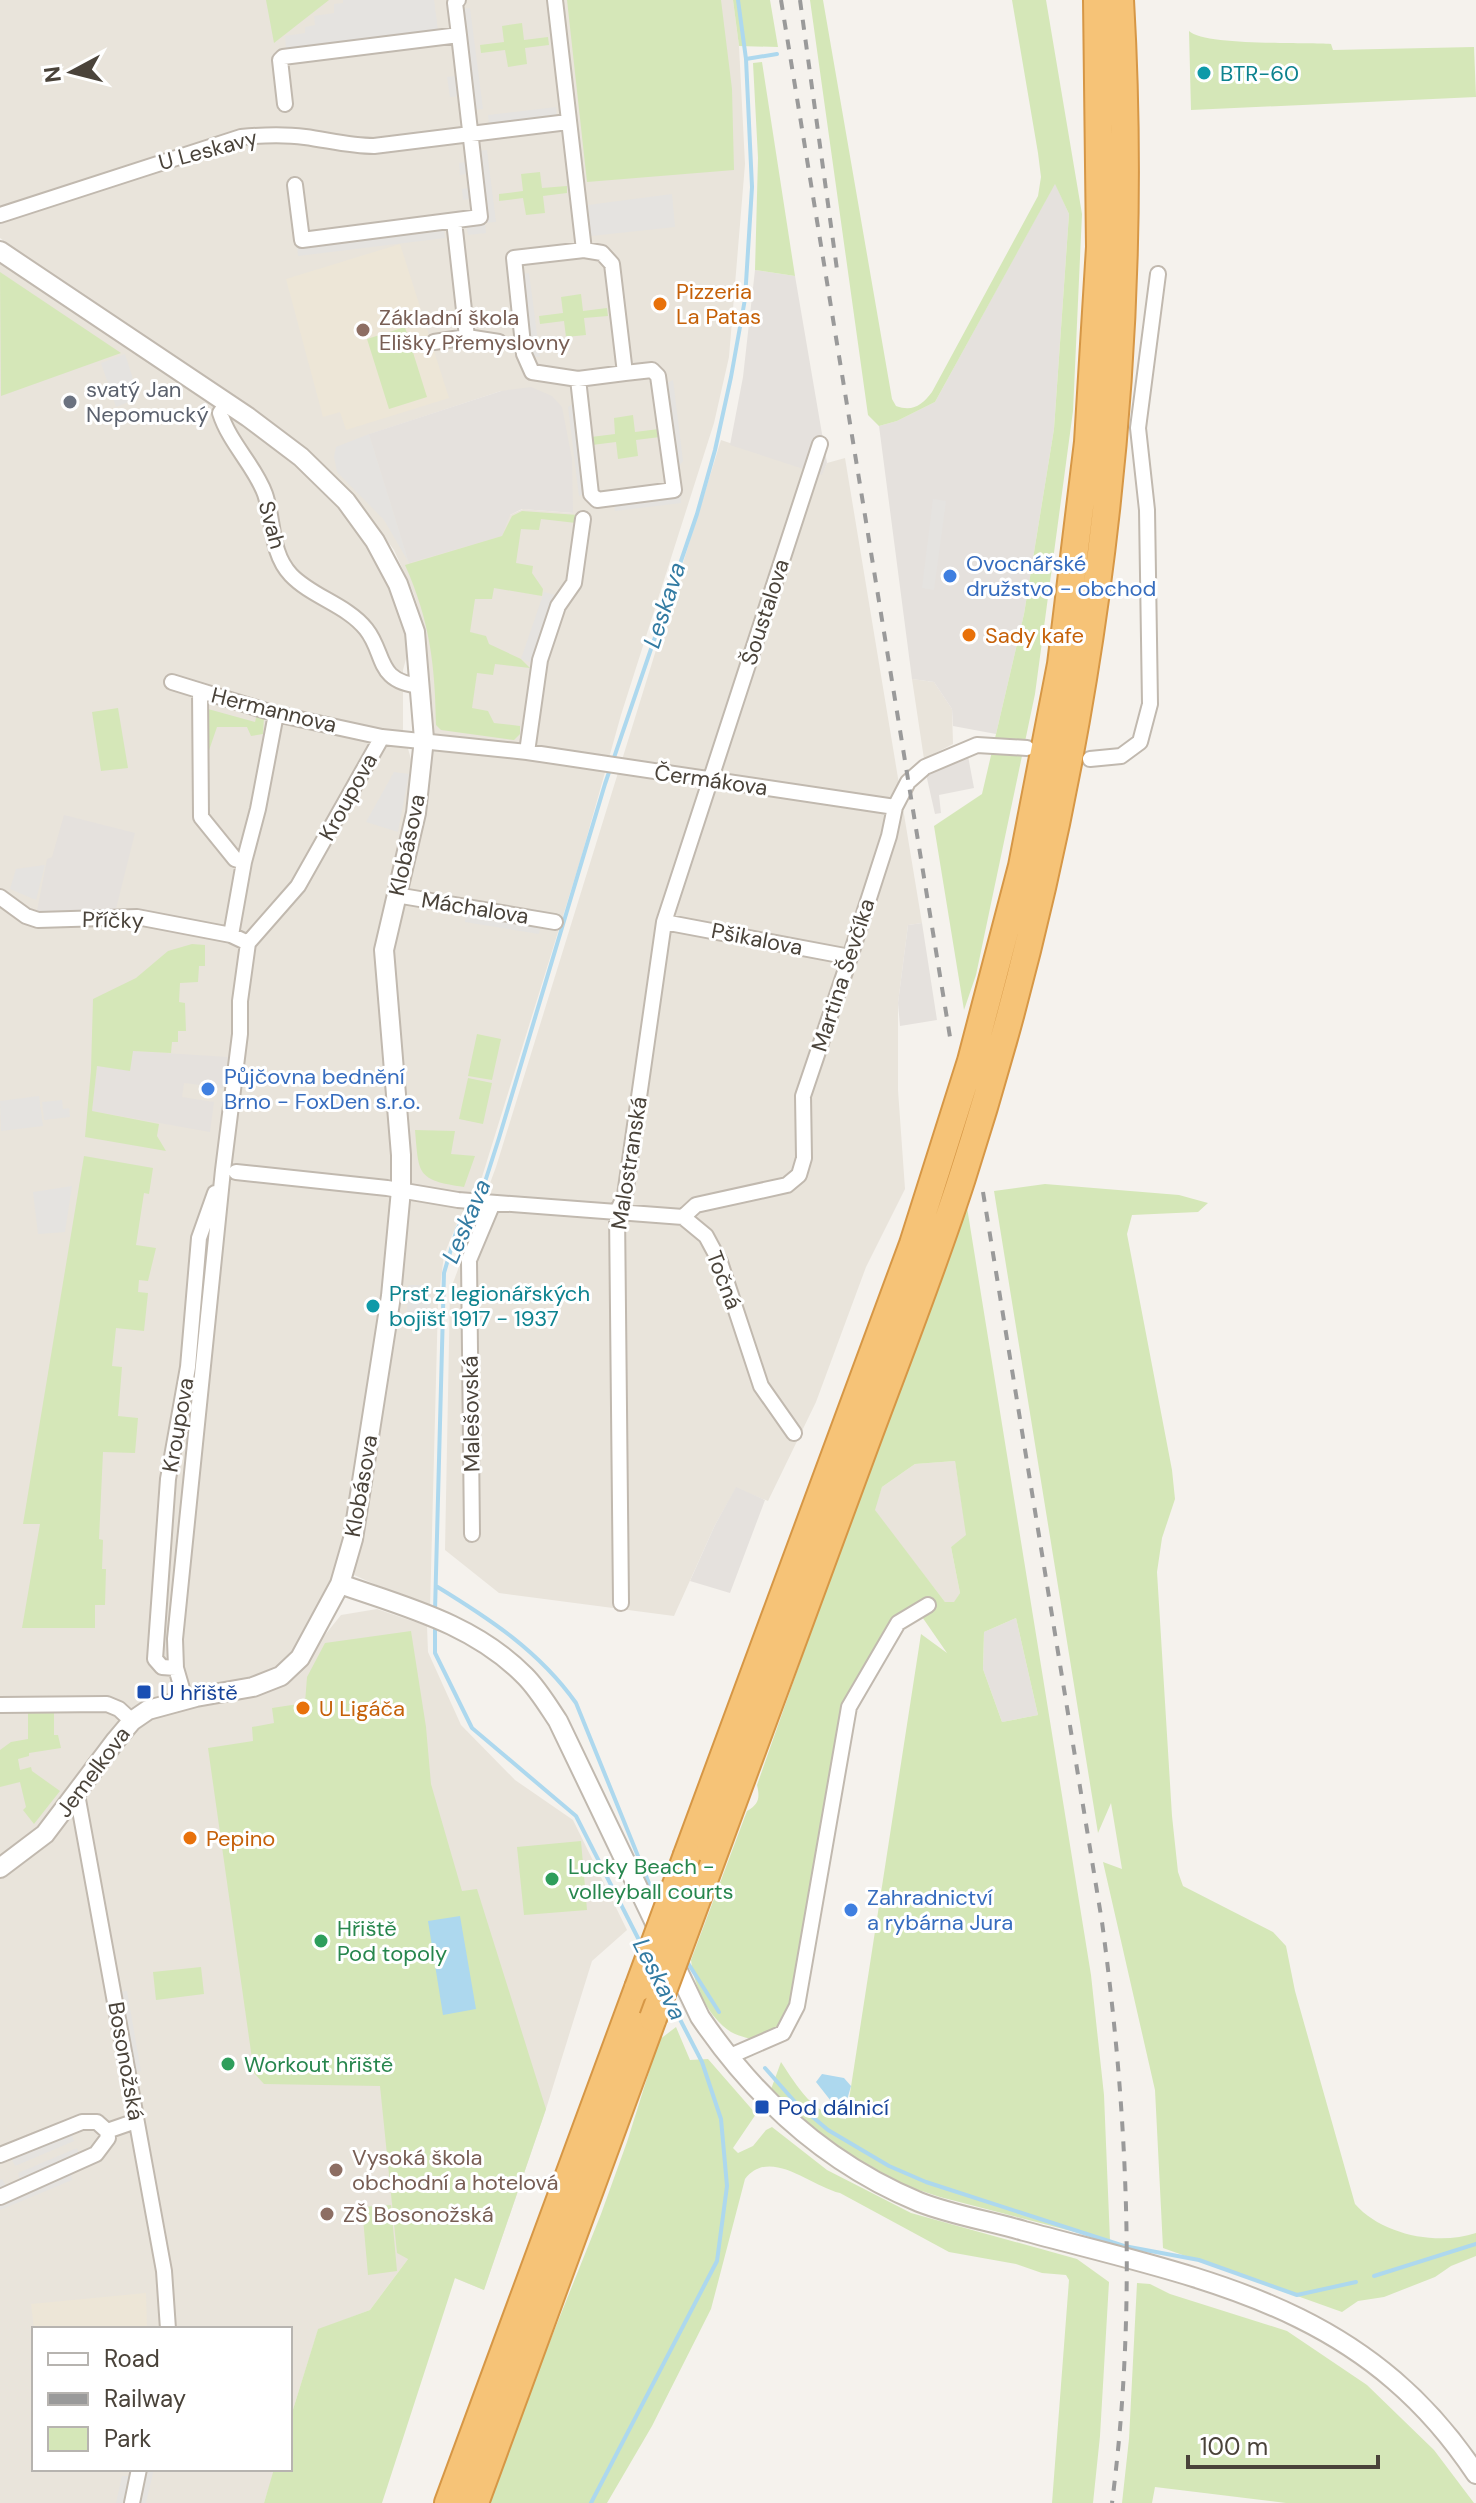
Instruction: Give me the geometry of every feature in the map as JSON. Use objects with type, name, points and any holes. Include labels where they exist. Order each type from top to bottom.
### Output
[{"type":"highway","points":[[448,2503],[913,1244],[971,1061],[1022,866],[1061,664],[1089,427],[1100,247],[1097,0]]},
{"type":"highway","points":[[475,2503],[962,1177],[1025,958],[1047,866],[1087,644],[1101,554],[1112,447],[1123,252],[1125,143],[1120,0]]},
{"type":"street","points":[[295,185],[302,240],[480,217],[455,3],[458,0]]},
{"type":"street","points":[[555,0],[584,250]]},
{"type":"street","points":[[285,104],[280,60],[283,57],[459,35]]},
{"type":"street","name":"U Leskavy","points":[[0,215],[241,137],[273,134],[304,136],[355,146],[374,146],[568,122]]},
{"type":"street","points":[[454,221],[467,337]]},
{"type":"street","points":[[578,379],[591,494],[597,500],[674,490],[658,376],[652,370],[578,379],[532,372],[524,354],[514,258],[584,250],[602,253],[612,264],[625,373]]},
{"type":"street","name":"Klobásova","points":[[0,251],[227,403],[301,457],[346,501],[375,541],[398,584],[415,632],[424,739],[416,813],[384,950],[401,1155],[401,1190],[382,1359],[353,1539],[340,1584],[300,1658],[281,1676],[253,1687],[191,1698]]},
{"type":"street","points":[[1090,759],[1121,756],[1140,742],[1150,704],[1147,510],[1138,428],[1158,274]]},
{"type":"street","points":[[434,342],[467,337],[499,342]]},
{"type":"street","name":"Svah","points":[[227,403],[220,413],[226,431],[264,492],[276,549],[291,575],[358,620],[368,631],[382,666],[405,684],[421,686]]},
{"type":"street","name":"Šoustalova","points":[[711,780],[820,444]]},
{"type":"street","points":[[527,752],[540,660],[558,606],[574,583],[583,519]]},
{"type":"street","name":"Hermannova","points":[[172,682],[276,714],[382,737],[424,739]]},
{"type":"street","points":[[200,691],[201,817],[235,859],[244,862]]},
{"type":"street","points":[[231,935],[276,714]]},
{"type":"street","name":"Kroupova","points":[[191,1698],[176,1668],[178,1606],[230,1171],[248,943],[298,886],[382,737]]},
{"type":"street","name":"Čermákova","points":[[424,739],[895,807]]},
{"type":"street","name":"Martina Ševčíka","points":[[683,1217],[696,1205],[787,1185],[799,1175],[804,1158],[803,1096],[889,836],[895,807],[908,782],[925,767],[977,745],[1027,748]]},
{"type":"street","name":"Malostranská","points":[[621,1603],[617,1212],[625,1195],[664,922],[711,780]]},
{"type":"street","name":"Máchalova","points":[[396,895],[555,922]]},
{"type":"street","name":"Příčky","points":[[0,897],[26,916],[38,920],[137,917],[231,935],[248,943]]},
{"type":"street","name":"Pšikalova","points":[[664,922],[850,957]]},
{"type":"street","points":[[230,1171],[401,1190],[466,1201],[683,1217]]},
{"type":"street","name":"Kroupova","points":[[176,1668],[162,1667],[155,1659],[168,1479],[188,1367],[199,1238],[230,1171]]},
{"type":"street","name":"Malešovská","points":[[472,1534],[469,1260],[490,1203]]},
{"type":"street","name":"Točná","points":[[683,1217],[706,1236],[720,1262],[761,1386],[794,1433]]},
{"type":"street","points":[[340,1584],[419,1609],[451,1624],[491,1647],[527,1677],[558,1721],[700,2017],[728,2057],[772,2106],[812,2140],[862,2173],[920,2202],[1167,2270],[1305,2319],[1362,2353],[1415,2397],[1476,2474]]},
{"type":"street","points":[[728,2057],[783,2033],[797,2006],[849,1707],[898,1623],[928,1605]]},
{"type":"street","name":"Jemelkova","points":[[0,1868],[45,1834],[132,1721],[148,1710],[191,1698]]},
{"type":"street","points":[[0,1705],[107,1704],[119,1709],[132,1721]]},
{"type":"street","name":"Bosonožská","points":[[77,1794],[164,2271],[168,2327]]},
{"type":"street","points":[[107,2131],[136,2121]]},
{"type":"street","points":[[0,2155],[82,2122],[97,2122],[107,2131],[108,2138],[96,2154],[0,2197]]},
{"type":"street","points":[[132,2503],[139,2471]]},
{"type":"shaded area","points":[[0,0],[733,0],[739,46],[745,164],[729,357],[714,423],[621,715],[581,858],[482,1177],[444,1255],[438,1303],[430,1609],[354,1575],[392,1353],[404,1230],[391,974],[396,928],[430,764],[433,710],[418,607],[394,550],[363,508],[321,464],[257,415],[0,238]],"holes":[[[501,391],[573,513],[523,509],[510,515],[370,434]]]},
{"type":"shaded area","points":[[343,0],[434,0],[438,30],[286,49],[285,36],[305,33],[305,27],[315,25],[314,16],[334,13],[334,4],[343,3]]},
{"type":"shaded area","points":[[470,8],[483,109],[474,110],[472,95],[450,97],[447,77],[469,74],[460,9]]},
{"type":"shaded area","points":[[556,107],[557,117],[489,125],[488,115]]},
{"type":"shaded area","points":[[487,150],[496,222],[485,223],[486,233],[468,235],[466,224],[486,221],[483,197],[463,200],[462,189],[482,186],[480,172],[460,175],[459,163],[480,160],[479,151]]},
{"type":"shaded area","points":[[1055,183],[1069,214],[1054,429],[1024,614],[996,734],[953,726],[952,709],[934,682],[912,679],[879,426],[897,421],[935,402]]},
{"type":"shaded area","points":[[672,194],[675,227],[591,236],[588,205]]},
{"type":"shaded area","points":[[444,228],[445,238],[298,256],[297,246]]},
{"type":"shaded area","name":"Základní škola Elišky Přemyslovny","points":[[400,244],[449,398],[346,430],[340,412],[323,417],[286,279]]},
{"type":"shaded area","points":[[0,261],[267,442],[314,478],[350,518],[378,564],[399,612],[409,648],[403,670],[403,730],[412,763],[396,876],[379,964],[392,1129],[391,1223],[378,1351],[346,1537],[329,1586],[303,1638],[285,1664],[251,1679],[155,1697],[123,1721],[32,1836],[0,1860]],"holes":[[[52,858],[115,912],[56,915]]]},
{"type":"shaded area","points":[[755,270],[795,276],[827,463],[822,475],[730,445],[743,377]]},
{"type":"shaded area","points":[[529,273],[540,357],[530,356],[519,274]]},
{"type":"shaded area","points":[[125,354],[139,398],[116,407],[101,363]]},
{"type":"shaded area","points":[[673,380],[683,461],[677,469],[665,384]]},
{"type":"shaded area","points":[[531,387],[552,396],[562,407],[572,459],[573,513],[522,509],[510,515],[502,536],[409,563],[369,434],[501,391]]},
{"type":"shaded area","points":[[576,402],[587,492],[579,496],[568,407]]},
{"type":"shaded area","points":[[369,434],[409,563],[384,520],[337,472],[336,447]]},
{"type":"shaded area","points":[[721,440],[822,474],[827,463],[845,458],[922,923],[908,925],[898,1003],[898,1090],[905,1189],[866,1267],[816,1402],[768,1501],[736,1488],[715,1525],[674,1616],[499,1593],[445,1550],[450,1291],[496,1167]]},
{"type":"shaded area","points":[[680,493],[681,503],[615,511],[614,504]]},
{"type":"shaded area","points":[[933,499],[946,501],[934,590],[922,588]]},
{"type":"shaded area","points":[[544,592],[555,595],[532,663],[521,659]]},
{"type":"shaded area","points":[[912,679],[934,682],[952,709],[953,744],[924,759]]},
{"type":"shaded area","points":[[968,756],[974,788],[939,795],[941,813],[935,814],[926,774]]},
{"type":"shaded area","points":[[394,772],[409,774],[398,832],[366,822]]},
{"type":"shaded area","points":[[64,815],[135,833],[115,913],[91,911],[44,915],[37,911],[47,859],[52,857]]},
{"type":"shaded area","points":[[45,865],[36,900],[10,889],[16,869]]},
{"type":"shaded area","points":[[467,907],[542,919],[539,934],[465,922]]},
{"type":"shaded area","points":[[922,923],[937,1020],[900,1026],[898,1003],[908,925]]},
{"type":"shaded area","points":[[133,1051],[228,1057],[223,1088],[184,1083],[182,1097],[214,1102],[210,1132],[92,1111],[97,1066]]},
{"type":"shaded area","points":[[39,1096],[43,1126],[1,1131],[0,1101]]},
{"type":"shaded area","points":[[62,1100],[63,1109],[69,1108],[70,1117],[44,1120],[42,1102]]},
{"type":"shaded area","points":[[72,1186],[65,1232],[38,1234],[33,1192]]},
{"type":"shaded area","points":[[408,1285],[431,1285],[430,1314],[407,1313]]},
{"type":"shaded area","points":[[955,1461],[967,1536],[951,1547],[960,1593],[954,1603],[945,1602],[874,1510],[882,1487],[915,1464]]},
{"type":"shaded area","points":[[736,1487],[765,1500],[730,1593],[690,1581]]},
{"type":"shaded area","points":[[377,1609],[427,1626],[428,1652],[461,1725],[515,1780],[573,1820],[627,1930],[592,1961],[546,2109],[484,2290],[408,2259],[370,2310],[318,2330],[292,2413],[292,2327],[32,2327],[32,2471],[274,2471],[264,2503],[0,2503],[0,1878],[42,1846],[128,1737],[159,1714],[240,1700],[288,1681],[341,1615]]},
{"type":"shaded area","points":[[1016,1618],[1038,1715],[1002,1722],[983,1669],[984,1632]]},
{"type":"shaded area","points":[[127,1991],[141,2071],[133,2072],[119,1992]]},
{"type":"shaded area","points":[[71,2133],[74,2141],[15,2166],[11,2158],[0,2163],[0,2150]]},
{"type":"shaded area","points":[[77,2148],[80,2156],[71,2172],[72,2180],[0,2210],[0,2180],[7,2187],[20,2181],[18,2173]]},
{"type":"shaded area","points":[[146,2293],[147,2327],[34,2327],[31,2304]]},
{"type":"shaded area","points":[[132,2471],[154,2471],[146,2503],[116,2503],[122,2476],[131,2476]]},
{"type":"green space","points":[[266,0],[329,0],[274,43]]},
{"type":"green space","points":[[567,0],[721,0],[732,89],[734,170],[587,182]]},
{"type":"green space","points":[[733,0],[770,0],[778,47],[739,46]]},
{"type":"green space","points":[[810,0],[823,0],[892,399],[896,406],[917,406],[932,392],[1038,196],[1041,177],[1038,153],[1012,0],[1046,0],[1082,214],[1073,411],[1035,694],[976,975],[964,1010],[934,826],[982,794],[1024,614],[1054,429],[1069,214],[1055,184],[935,402],[897,421],[879,426],[868,415]]},
{"type":"green space","points":[[522,23],[524,40],[548,37],[549,45],[525,48],[527,64],[508,67],[505,50],[481,53],[480,45],[504,42],[502,26]]},
{"type":"green space","points":[[1189,31],[1198,36],[1233,41],[1331,44],[1333,50],[1474,47],[1476,97],[1191,110]]},
{"type":"green space","points":[[762,62],[795,276],[755,270],[758,158],[753,63]]},
{"type":"green space","points":[[540,172],[542,188],[567,186],[567,193],[543,196],[545,213],[526,215],[523,198],[499,201],[499,194],[523,191],[521,174]]},
{"type":"green space","points":[[0,272],[121,353],[1,396]]},
{"type":"green space","points":[[581,294],[583,311],[607,308],[608,316],[584,318],[586,335],[566,337],[564,321],[540,324],[539,316],[563,313],[561,297]]},
{"type":"green space","points":[[405,327],[427,397],[389,409],[367,339]]},
{"type":"green space","points":[[633,415],[635,432],[659,429],[660,437],[636,440],[638,456],[618,459],[616,442],[592,445],[591,437],[615,434],[614,418]]},
{"type":"green space","points":[[522,511],[578,515],[576,523],[541,519],[539,530],[521,529],[516,563],[533,566],[532,573],[543,589],[542,596],[494,588],[492,599],[475,599],[470,632],[486,636],[489,644],[521,659],[530,668],[495,664],[493,675],[477,673],[472,708],[488,711],[494,723],[520,726],[520,734],[514,740],[441,730],[436,725],[426,624],[405,565],[502,536],[512,516]]},
{"type":"green space","points":[[210,701],[208,709],[255,722],[257,714],[264,717],[263,734],[251,736],[247,727],[217,727],[205,762],[205,704]]},
{"type":"green space","points":[[118,708],[128,768],[101,771],[92,712]]},
{"type":"green space","points":[[192,944],[205,945],[205,966],[199,966],[198,982],[180,983],[179,1002],[185,1003],[186,1031],[178,1031],[178,1042],[172,1042],[171,1053],[133,1051],[130,1071],[97,1066],[92,1111],[159,1124],[157,1136],[166,1151],[85,1137],[93,999],[136,978],[168,951]]},
{"type":"green space","points":[[477,1034],[501,1039],[492,1080],[468,1076]]},
{"type":"green space","points":[[468,1078],[492,1083],[483,1124],[459,1119]]},
{"type":"green space","points":[[415,1130],[455,1131],[451,1154],[475,1156],[464,1187],[437,1181],[423,1172]]},
{"type":"green space","points":[[84,1156],[153,1168],[149,1194],[144,1193],[136,1245],[156,1248],[148,1281],[139,1280],[138,1292],[148,1293],[144,1331],[116,1328],[112,1366],[122,1367],[118,1416],[138,1418],[135,1453],[103,1452],[99,1539],[103,1540],[102,1569],[106,1569],[105,1605],[95,1605],[95,1628],[22,1628],[40,1524],[23,1524]]},
{"type":"green space","points":[[1045,1184],[1179,1195],[1208,1203],[1198,1212],[1132,1215],[1127,1234],[1175,1499],[1162,1538],[1157,1572],[1178,1872],[1183,1886],[1273,1932],[1286,1946],[1295,1991],[1355,2204],[1380,2223],[1411,2235],[1445,2238],[1476,2233],[1476,2256],[1451,2266],[1435,2277],[1384,2297],[1358,2301],[1342,2312],[1163,2248],[1155,2090],[1103,1862],[1122,1869],[1111,1803],[1098,1833],[994,1191]]},
{"type":"green space","points":[[965,1195],[1091,1975],[1104,2095],[1110,2241],[903,2185],[836,2146],[770,2092],[781,2062],[800,2090],[816,2106],[835,2117],[846,2119],[921,1634],[947,1653],[918,1611],[898,1623],[849,1707],[797,2006],[783,2033],[762,2042],[731,2032],[715,2018],[699,1990],[691,1960],[747,1811],[758,1800],[757,1785]],"holes":[[[955,1461],[966,1535],[951,1547],[960,1593],[954,1602],[945,1602],[875,1510],[882,1487],[915,1464]],[[1016,1618],[1038,1715],[1002,1722],[983,1669],[984,1632]]]},
{"type":"green space","points":[[411,1631],[426,1727],[431,1784],[462,1891],[477,1889],[546,2109],[484,2290],[455,2278],[382,2503],[264,2503],[273,2471],[292,2471],[292,2413],[318,2329],[370,2310],[408,2259],[397,2253],[380,2086],[264,2084],[254,2073],[208,1748],[253,1741],[252,1727],[274,1723],[272,1708],[305,1703],[307,1677],[325,1643]]},
{"type":"green space","points":[[28,1712],[54,1712],[54,1735],[58,1735],[61,1748],[29,1753],[29,1756],[18,1759],[20,1770],[31,1767],[32,1771],[60,1791],[34,1824],[23,1810],[26,1807],[20,1782],[0,1787],[0,1750],[11,1742],[28,1739]]},
{"type":"green space","name":"Lucky Beach - volleyball courts","points":[[581,1841],[587,1910],[524,1915],[517,1847]]},
{"type":"green space","points":[[201,1967],[204,1994],[156,2000],[153,1972]]},
{"type":"green space","points":[[676,2027],[690,2060],[708,2059],[756,2114],[733,2148],[738,2153],[753,2146],[772,2127],[827,2170],[911,2213],[1077,2259],[1109,2282],[1093,2503],[1052,2503],[1069,2280],[1066,2275],[1042,2273],[1016,2264],[949,2252],[840,2193],[790,2171],[766,2167],[755,2170],[745,2179],[711,2309],[652,2426],[607,2503],[480,2503],[528,2396],[601,2214],[659,2040]]},
{"type":"green space","points":[[391,2205],[397,2271],[368,2275],[362,2207]]},
{"type":"green space","points":[[1137,2283],[1150,2284],[1170,2294],[1287,2331],[1367,2385],[1434,2450],[1474,2503],[1286,2503],[1155,2487],[1152,2503],[1122,2503],[1129,2439]]},
{"type":"water","points":[[460,1916],[476,2009],[443,2015],[428,1921]]},
{"type":"water","points":[[822,2074],[844,2078],[851,2086],[847,2100],[838,2110],[816,2082]]},
{"type":"waterway","name":"Leskava","points":[[476,1198],[484,1185],[499,1138],[605,784],[697,514],[731,377],[745,299],[752,187],[746,59],[738,0]]},
{"type":"waterway","points":[[746,59],[777,54]]},
{"type":"waterway","name":"Leskava","points":[[435,1611],[444,1273],[457,1229],[471,1206]]},
{"type":"waterway","points":[[436,1586],[530,1652],[576,1703],[657,1903]]},
{"type":"waterway","name":"Leskava","points":[[435,1624],[435,1653],[472,1728],[576,1816],[642,1946]]},
{"type":"waterway","points":[[686,1960],[719,2012]]},
{"type":"waterway","name":"Leskava","points":[[591,2503],[717,2261],[727,2186],[721,2119],[702,2062],[670,2000]]},
{"type":"waterway","points":[[765,2068],[795,2102],[828,2130],[889,2166],[926,2182],[1124,2246],[1199,2260],[1297,2295],[1356,2282]]},
{"type":"waterway","points":[[1374,2276],[1476,2244]]},
{"type":"railway","points":[[781,0],[950,1037]]},
{"type":"railway","points":[[800,0],[838,277]]},
{"type":"railway","points":[[983,1192],[1102,1922],[1111,1994],[1123,2139],[1127,2285],[1125,2358],[1112,2503]]},
{"type":"place","name":"BTR-60","points":[[1204,73]]},
{"type":"place","name":"Pizzeria La Patas","points":[[660,304]]},
{"type":"place","name":"Základní škola Elišky Přemyslovny","points":[[363,330]]},
{"type":"place","name":"svatý Jan Nepomucký","points":[[70,402]]},
{"type":"place","name":"Ovocnářské družstvo - obchod","points":[[950,576]]},
{"type":"place","name":"Sady kafe","points":[[969,635]]},
{"type":"place","name":"Půjčovna bednění Brno - FoxDen s.r.o.","points":[[208,1089]]},
{"type":"place","name":"Prsť z legionářských bojišť 1917 - 1937","points":[[373,1306]]},
{"type":"place","name":"U hřiště","points":[[144,1692]]},
{"type":"place","name":"U Ligáča","points":[[303,1708]]},
{"type":"place","name":"Pepino","points":[[190,1838]]},
{"type":"place","name":"Lucky Beach - volleyball courts","points":[[552,1879]]},
{"type":"place","name":"Zahradnictví a rybárna Jura","points":[[851,1910]]},
{"type":"place","name":"Hřiště Pod topoly","points":[[321,1941]]},
{"type":"place","name":"Workout hřiště","points":[[228,2064]]},
{"type":"place","name":"Pod dálnicí","points":[[762,2107]]},
{"type":"place","name":"Vysoká škola obchodní a hotelová","points":[[336,2170]]},
{"type":"place","name":"ZŠ Bosonožská","points":[[327,2214]]}]
